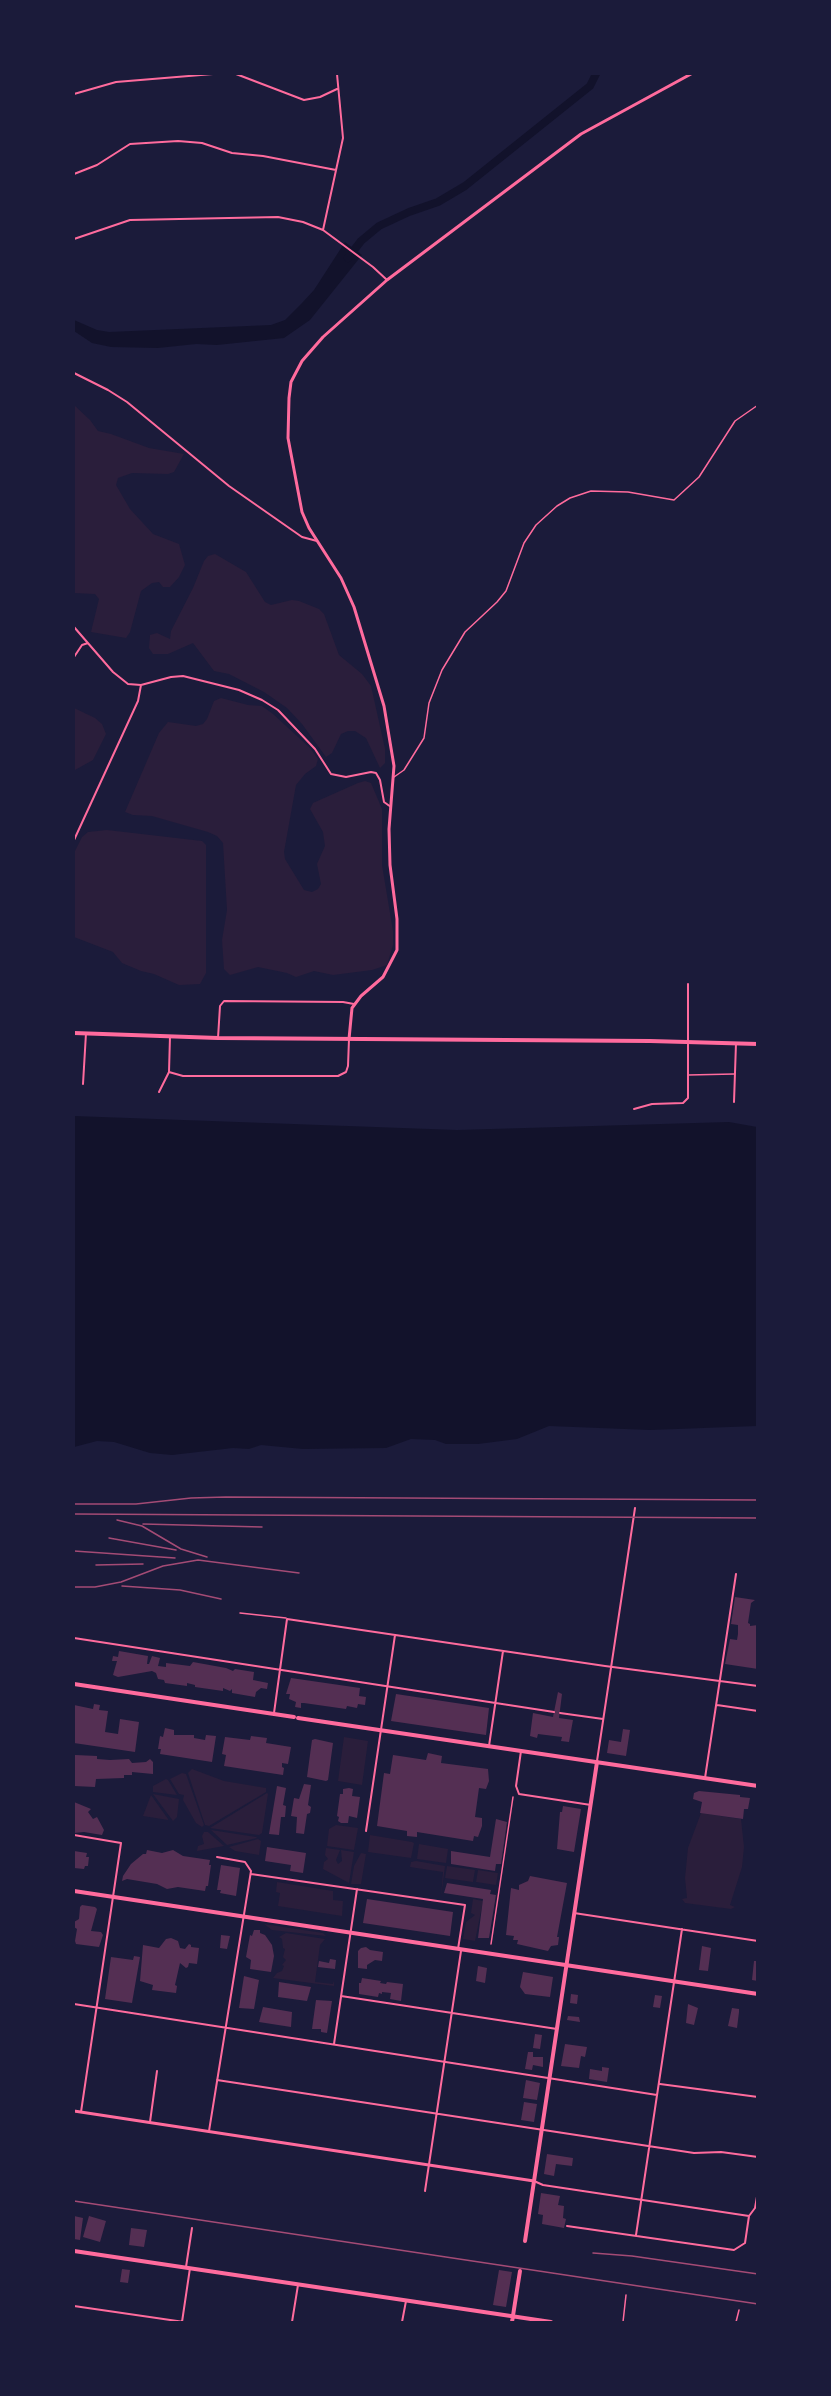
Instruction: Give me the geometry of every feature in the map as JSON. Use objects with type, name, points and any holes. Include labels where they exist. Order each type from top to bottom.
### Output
[{"type":"main road","points":[[74,1033],[219,1038],[758,1044]]},
{"type":"main road","points":[[74,1684],[758,1786]]},
{"type":"main road","points":[[525,2241],[597,1762]]},
{"type":"main road","points":[[74,1891],[758,1994]]},
{"type":"main road","points":[[74,2251],[551,2322]]},
{"type":"main road","points":[[512,2322],[520,2271]]},
{"type":"street","points":[[74,94],[116,82],[213,74]]},
{"type":"street","points":[[236,74],[304,100],[320,97],[338,89]]},
{"type":"street","points":[[323,231],[343,130],[337,74]]},
{"type":"street","points":[[169,1072],[183,1076],[338,1076],[346,1072],[350,1013],[354,1005],[383,977],[397,950],[399,933],[390,865],[394,777],[390,738],[384,706],[354,607],[341,578],[317,541],[302,512],[290,454],[291,382],[302,361],[317,342],[387,280],[580,134],[691,74]]},
{"type":"street","points":[[74,174],[97,165],[130,144],[178,141],[202,143],[232,153],[263,156],[336,170]]},
{"type":"street","points":[[74,239],[130,220],[278,217],[303,222],[323,231],[387,280]]},
{"type":"street","points":[[74,373],[127,402],[229,486],[302,537],[317,541]]},
{"type":"street","points":[[74,627],[118,677],[128,684],[141,686],[171,677],[183,676],[254,696],[283,715],[297,733],[318,752],[331,774],[346,777],[376,773],[380,780],[384,802],[391,807]]},
{"type":"street","points":[[74,657],[82,645],[88,643]]},
{"type":"street","points":[[74,840],[138,701],[141,686]]},
{"type":"street","points":[[634,1109],[652,1104],[683,1103],[688,1095],[688,984]]},
{"type":"street","points":[[219,1038],[220,1006],[224,1001],[333,1002],[354,1005]]},
{"type":"street","points":[[83,1084],[86,1033]]},
{"type":"street","points":[[159,1092],[169,1072],[170,1036]]},
{"type":"street","points":[[734,1102],[736,1043]]},
{"type":"street","points":[[597,1762],[635,1508]]},
{"type":"street","points":[[705,1779],[736,1574]]},
{"type":"street","points":[[274,1714],[287,1618],[611,1667],[758,1686]]},
{"type":"street","points":[[366,1831],[395,1635]]},
{"type":"street","points":[[74,1638],[554,1712]]},
{"type":"street","points":[[489,1746],[503,1651]]},
{"type":"street","points":[[717,1705],[758,1711]]},
{"type":"street","points":[[560,1713],[603,1719]]},
{"type":"street","points":[[521,1751],[516,1786],[519,1794],[591,1805]]},
{"type":"street","points":[[74,1835],[121,1843],[81,2112]]},
{"type":"street","points":[[209,2131],[251,1874],[250,1866],[245,1862],[217,1857]]},
{"type":"street","points":[[251,1874],[465,1905],[426,2191]]},
{"type":"street","points":[[334,2045],[357,1889]]},
{"type":"street","points":[[574,1913],[758,1941]]},
{"type":"street","points":[[636,2235],[682,1929]]},
{"type":"street","points":[[341,1996],[557,2029]]},
{"type":"street","points":[[74,2004],[657,2095]]},
{"type":"street","points":[[150,2122],[158,2071]]},
{"type":"street","points":[[218,2080],[694,2153],[721,2152],[758,2157]]},
{"type":"street","points":[[660,2085],[758,2097]]},
{"type":"street","points":[[74,2111],[429,2164],[749,2216]]},
{"type":"street","points":[[567,2226],[732,2250],[741,2247],[746,2240],[749,2216],[755,2208],[758,2191]]},
{"type":"street","points":[[74,2306],[183,2322],[192,2228]]},
{"type":"street","points":[[292,2322],[298,2284]]},
{"type":"street","points":[[402,2322],[406,2301]]},
{"type":"lane","points":[[394,777],[404,770],[424,738],[429,702],[442,670],[465,632],[506,591],[524,543],[536,525],[564,502],[591,491],[628,492],[674,500],[699,477],[735,422],[758,405]]},
{"type":"lane","points":[[688,1075],[735,1074]]},
{"type":"lane","points":[[240,1613],[287,1618]]},
{"type":"lane","points":[[623,2322],[626,2295]]},
{"type":"lane","points":[[736,2322],[739,2310]]},
{"type":"path","points":[[492,1944],[513,1797]]},
{"type":"shaded area","points":[[345,242],[362,255],[310,320],[284,338],[217,345],[196,344],[158,348],[111,347],[92,343],[74,331],[74,320],[97,330],[109,332],[271,325],[285,320],[314,290]]},
{"type":"shaded area","points":[[74,405],[98,431],[149,448],[184,454],[174,472],[168,474],[132,473],[118,478],[116,485],[130,509],[153,534],[179,544],[185,565],[179,577],[170,587],[163,587],[159,582],[152,583],[141,591],[130,632],[126,638],[91,632],[99,599],[95,594],[74,593]]},
{"type":"shaded area","points":[[215,554],[246,572],[265,602],[271,605],[292,600],[299,601],[319,609],[324,614],[339,655],[362,674],[371,686],[385,749],[385,763],[380,768],[366,738],[355,731],[341,734],[332,753],[326,757],[287,708],[264,692],[229,674],[214,671],[193,643],[168,654],[153,654],[149,648],[150,635],[157,633],[170,639],[171,631],[204,561],[208,556]]},
{"type":"shaded area","points":[[221,698],[262,706],[310,748],[318,759],[316,766],[296,785],[284,852],[285,859],[304,890],[312,892],[321,884],[317,864],[325,846],[323,832],[310,809],[313,803],[358,783],[365,781],[371,783],[382,809],[382,865],[393,931],[393,945],[387,965],[372,970],[333,975],[314,971],[296,977],[258,967],[230,975],[224,969],[222,940],[227,910],[223,843],[217,836],[208,832],[152,816],[125,812],[159,733],[168,722],[196,726],[203,724],[214,701]]},
{"type":"shaded area","points":[[74,708],[95,718],[102,724],[106,734],[93,760],[75,770],[74,774]]},
{"type":"shaded area","points":[[107,830],[202,841],[206,845],[206,973],[200,984],[179,985],[141,971],[122,963],[113,952],[74,937],[74,853],[82,837],[88,832]]},
{"type":"shaded area","points":[[74,1116],[457,1130],[729,1122],[757,1127],[757,1426],[650,1430],[549,1426],[517,1439],[478,1444],[446,1444],[435,1440],[411,1439],[386,1448],[303,1449],[261,1445],[249,1449],[233,1448],[172,1455],[150,1453],[114,1442],[97,1441],[74,1447]]},
{"type":"shaded area","points":[[344,1737],[368,1741],[362,1785],[338,1781]]},
{"type":"shaded area","points":[[192,1769],[224,1781],[266,1788],[266,1792],[209,1826],[205,1825],[188,1773]]},
{"type":"shaded area","points":[[182,1773],[186,1774],[204,1825],[202,1827],[196,1823],[183,1800],[184,1795],[179,1794],[170,1779]]},
{"type":"shaded area","points":[[166,1779],[177,1795],[153,1792],[153,1786]]},
{"type":"shaded area","points":[[267,1793],[262,1833],[259,1835],[210,1828]]},
{"type":"shaded area","points":[[153,1794],[179,1799],[177,1817],[173,1821]]},
{"type":"shaded area","points":[[151,1795],[168,1819],[168,1820],[143,1816]]},
{"type":"shaded area","points":[[701,1813],[741,1819],[744,1847],[742,1867],[730,1905],[735,1907],[731,1909],[685,1903],[682,1899],[687,1898],[685,1878],[688,1848]]},
{"type":"shaded area","points":[[336,1825],[358,1828],[354,1850],[327,1846],[329,1829]]},
{"type":"shaded area","points":[[211,1830],[256,1837],[257,1838],[227,1845]]},
{"type":"shaded area","points":[[204,1832],[208,1832],[224,1846],[197,1851],[198,1846],[204,1844],[202,1836]]},
{"type":"shaded area","points":[[370,1835],[414,1843],[411,1858],[368,1852]]},
{"type":"shaded area","points":[[258,1839],[261,1841],[259,1855],[235,1851],[229,1847]]},
{"type":"shaded area","points":[[419,1844],[448,1849],[446,1863],[417,1859]]},
{"type":"shaded area","points":[[326,1848],[340,1850],[336,1860],[338,1864],[342,1861],[341,1850],[354,1852],[349,1883],[323,1869],[324,1862],[328,1859],[325,1855]]},
{"type":"shaded area","points":[[361,1853],[366,1854],[361,1884],[351,1884],[354,1866]]},
{"type":"shaded area","points":[[411,1862],[445,1866],[441,1897],[443,1872],[410,1867]]},
{"type":"shaded area","points":[[447,1866],[475,1870],[473,1882],[445,1878]]},
{"type":"shaded area","points":[[478,1870],[498,1873],[496,1885],[476,1882]]},
{"type":"shaded area","points":[[277,1882],[333,1891],[333,1900],[343,1901],[342,1916],[278,1906],[280,1893],[276,1892]]},
{"type":"shaded area","points":[[473,1899],[483,1901],[475,1941],[463,1939],[466,1922],[475,1915],[471,1913]]},
{"type":"shaded area","points":[[264,1924],[323,1933],[326,1936],[272,1930]]},
{"type":"shaded area","points":[[286,1933],[325,1939],[320,1945],[315,1982],[333,1984],[334,1981],[334,1986],[273,1978],[282,1971],[284,1966],[282,1965],[286,1960],[283,1957],[285,1949],[282,1939],[279,1937]]},
{"type":"building","points":[[735,1597],[755,1600],[751,1603],[748,1623],[750,1626],[758,1625],[758,1669],[725,1664],[730,1639],[737,1640],[738,1634],[738,1625],[731,1624]]},
{"type":"building","points":[[119,1651],[148,1656],[147,1664],[152,1656],[160,1658],[158,1666],[166,1667],[166,1663],[190,1666],[193,1662],[233,1671],[235,1669],[254,1672],[253,1680],[268,1683],[267,1689],[261,1688],[256,1692],[255,1697],[232,1693],[232,1689],[230,1691],[223,1688],[223,1691],[195,1687],[187,1683],[187,1686],[165,1683],[164,1680],[158,1679],[156,1673],[152,1671],[118,1677],[113,1675],[117,1661],[112,1661],[113,1656],[118,1657]]},
{"type":"building","points":[[291,1678],[360,1688],[359,1696],[366,1697],[365,1705],[358,1704],[357,1708],[347,1706],[346,1709],[301,1703],[301,1708],[295,1707],[296,1702],[289,1699],[290,1694],[286,1694]]},
{"type":"building","points":[[558,1692],[562,1694],[559,1718],[573,1720],[569,1742],[561,1741],[562,1737],[538,1734],[537,1738],[530,1736],[533,1713],[553,1717]]},
{"type":"building","points":[[396,1694],[489,1708],[486,1735],[391,1721]]},
{"type":"building","points":[[94,1704],[100,1705],[99,1710],[108,1711],[105,1732],[118,1734],[120,1719],[139,1722],[135,1752],[74,1743],[74,1705],[93,1709]]},
{"type":"building","points":[[165,1728],[174,1730],[174,1735],[194,1735],[194,1738],[205,1740],[206,1735],[216,1736],[212,1762],[160,1754],[161,1749],[158,1749],[160,1736],[163,1737]]},
{"type":"building","points":[[623,1729],[630,1730],[626,1756],[607,1753],[609,1740],[621,1742]]},
{"type":"building","points":[[251,1736],[267,1738],[266,1743],[291,1747],[288,1764],[282,1763],[283,1775],[224,1766],[226,1755],[222,1754],[225,1737],[250,1740]]},
{"type":"building","points":[[312,1740],[333,1743],[326,1781],[307,1777]]},
{"type":"building","points":[[428,1753],[442,1756],[441,1763],[488,1769],[489,1781],[486,1789],[479,1788],[475,1817],[482,1818],[482,1826],[478,1837],[474,1836],[473,1841],[417,1832],[417,1837],[407,1836],[407,1831],[377,1826],[384,1773],[390,1774],[393,1755],[426,1760]]},
{"type":"building","points":[[75,1755],[97,1756],[97,1759],[110,1760],[129,1759],[132,1763],[146,1762],[150,1759],[153,1762],[153,1774],[132,1772],[132,1775],[124,1775],[124,1778],[96,1779],[95,1787],[74,1786]]},
{"type":"building","points":[[304,1784],[311,1785],[308,1805],[311,1807],[310,1813],[307,1814],[304,1834],[296,1833],[297,1817],[291,1816],[294,1798],[299,1799]]},
{"type":"building","points":[[277,1786],[286,1788],[283,1805],[286,1806],[285,1817],[281,1817],[279,1835],[269,1834]]},
{"type":"building","points":[[343,1789],[353,1789],[352,1796],[360,1797],[357,1818],[349,1816],[348,1823],[341,1823],[337,1816],[340,1794],[343,1794]]},
{"type":"building","points":[[699,1791],[750,1798],[748,1809],[744,1809],[743,1819],[700,1813],[702,1802],[693,1799],[694,1793]]},
{"type":"building","points":[[74,1802],[91,1809],[88,1812],[93,1819],[97,1817],[104,1830],[102,1835],[74,1833]]},
{"type":"building","points":[[563,1806],[581,1809],[574,1852],[557,1849],[560,1812]]},
{"type":"building","points":[[496,1819],[507,1822],[501,1864],[496,1864],[495,1871],[451,1864],[451,1851],[490,1857]]},
{"type":"building","points":[[267,1847],[306,1853],[303,1873],[290,1871],[291,1865],[265,1861]]},
{"type":"building","points":[[147,1850],[162,1853],[173,1850],[183,1856],[210,1860],[208,1886],[205,1891],[178,1887],[167,1889],[157,1884],[127,1879],[122,1881],[131,1864],[146,1854]]},
{"type":"building","points":[[74,1851],[87,1853],[88,1866],[84,1869],[74,1868]]},
{"type":"building","points":[[221,1865],[240,1868],[236,1896],[220,1893],[221,1890],[217,1890]]},
{"type":"building","points":[[530,1876],[567,1883],[557,1937],[559,1937],[558,1945],[551,1946],[548,1951],[517,1944],[518,1940],[513,1940],[514,1936],[506,1935],[511,1888],[519,1890],[519,1885],[528,1881]]},
{"type":"building","points":[[447,1883],[491,1890],[490,1894],[496,1895],[489,1938],[478,1938],[483,1899],[444,1893]]},
{"type":"building","points":[[367,1899],[453,1912],[450,1936],[363,1923]]},
{"type":"building","points":[[82,1905],[97,1909],[91,1931],[101,1932],[103,1935],[99,1947],[76,1944],[77,1929],[74,1927],[74,1922],[79,1919]]},
{"type":"building","points":[[254,1930],[260,1930],[260,1933],[265,1935],[272,1945],[274,1956],[271,1972],[250,1969],[251,1960],[246,1957],[250,1935],[252,1936]]},
{"type":"building","points":[[221,1935],[230,1936],[227,1949],[220,1948]]},
{"type":"building","points":[[171,1938],[178,1941],[180,1948],[185,1949],[189,1944],[191,1947],[199,1948],[197,1964],[189,1963],[186,1968],[180,1963],[175,1985],[177,1986],[176,1993],[152,1990],[153,1985],[140,1981],[143,1945],[159,1948],[166,1939]]},
{"type":"building","points":[[702,1946],[711,1948],[708,1971],[699,1970]]},
{"type":"building","points":[[366,1947],[383,1952],[382,1961],[375,1960],[367,1965],[367,1969],[358,1968],[358,1951]]},
{"type":"building","points":[[134,1956],[140,1957],[132,2003],[105,1999],[111,1957],[133,1960]]},
{"type":"building","points":[[330,1959],[336,1960],[335,1969],[318,1967],[319,1961],[329,1963]]},
{"type":"building","points":[[754,1961],[758,1961],[758,1981],[752,1980]]},
{"type":"building","points":[[478,1966],[487,1968],[485,1983],[476,1981]]},
{"type":"building","points":[[523,1972],[553,1977],[550,1997],[525,1994],[520,1987]]},
{"type":"building","points":[[244,1976],[259,1980],[254,2009],[239,2008]]},
{"type":"building","points":[[362,1978],[386,1984],[387,1982],[403,1984],[401,2001],[390,1999],[391,1993],[382,1992],[378,1997],[359,1994],[359,1983]]},
{"type":"building","points":[[279,1982],[311,1987],[307,2001],[278,1997]]},
{"type":"building","points":[[571,1994],[578,1995],[577,2004],[570,2003]]},
{"type":"building","points":[[655,1995],[662,1996],[660,2008],[653,2007]]},
{"type":"building","points":[[316,2000],[332,2001],[327,2033],[321,2032],[321,2029],[312,2029]]},
{"type":"building","points":[[688,2004],[698,2008],[694,2025],[686,2023]]},
{"type":"building","points":[[263,2007],[292,2012],[291,2027],[259,2022]]},
{"type":"building","points":[[732,2008],[739,2009],[737,2028],[728,2026]]},
{"type":"building","points":[[568,2016],[579,2017],[580,2022],[567,2020]]},
{"type":"building","points":[[535,2034],[542,2035],[540,2049],[533,2048]]},
{"type":"building","points":[[565,2044],[587,2047],[585,2057],[581,2056],[579,2068],[561,2066]]},
{"type":"building","points":[[528,2052],[533,2052],[533,2057],[543,2057],[543,2067],[533,2065],[532,2070],[525,2069]]},
{"type":"building","points":[[602,2067],[609,2068],[607,2082],[589,2079],[590,2069],[602,2071]]},
{"type":"building","points":[[526,2080],[540,2083],[537,2100],[523,2098]]},
{"type":"building","points":[[524,2102],[537,2104],[534,2122],[521,2120]]},
{"type":"building","points":[[547,2154],[573,2158],[572,2166],[556,2164],[554,2176],[544,2174]]},
{"type":"building","points":[[541,2193],[560,2196],[558,2205],[564,2206],[563,2218],[566,2219],[564,2228],[542,2224],[543,2215],[538,2214]]},
{"type":"building","points":[[74,2216],[83,2218],[80,2240],[74,2239]]},
{"type":"building","points":[[89,2216],[106,2221],[100,2242],[83,2237]]},
{"type":"building","points":[[131,2228],[147,2230],[144,2247],[129,2245]]},
{"type":"building","points":[[122,2269],[130,2270],[128,2283],[120,2282]]},
{"type":"building","points":[[499,2270],[512,2272],[506,2307],[493,2305]]},
{"type":"waterway","points":[[348,258],[361,241],[379,226],[438,202],[465,186],[590,86],[596,74]]},
{"type":"railway","points":[[74,1504],[136,1504],[226,1497],[758,1500]]},
{"type":"railway","points":[[74,1514],[758,1518]]},
{"type":"railway","points":[[117,1520],[142,1526],[181,1549],[207,1557]]},
{"type":"railway","points":[[143,1524],[262,1527]]},
{"type":"railway","points":[[109,1538],[176,1550]]},
{"type":"railway","points":[[74,1551],[175,1558]]},
{"type":"railway","points":[[74,1587],[95,1587],[121,1582],[163,1566],[198,1560],[299,1573]]},
{"type":"railway","points":[[96,1565],[143,1564]]},
{"type":"railway","points":[[122,1586],[180,1590],[221,1599]]},
{"type":"railway","points":[[74,2201],[758,2304]]},
{"type":"railway","points":[[593,2253],[632,2256],[758,2274]]}]
